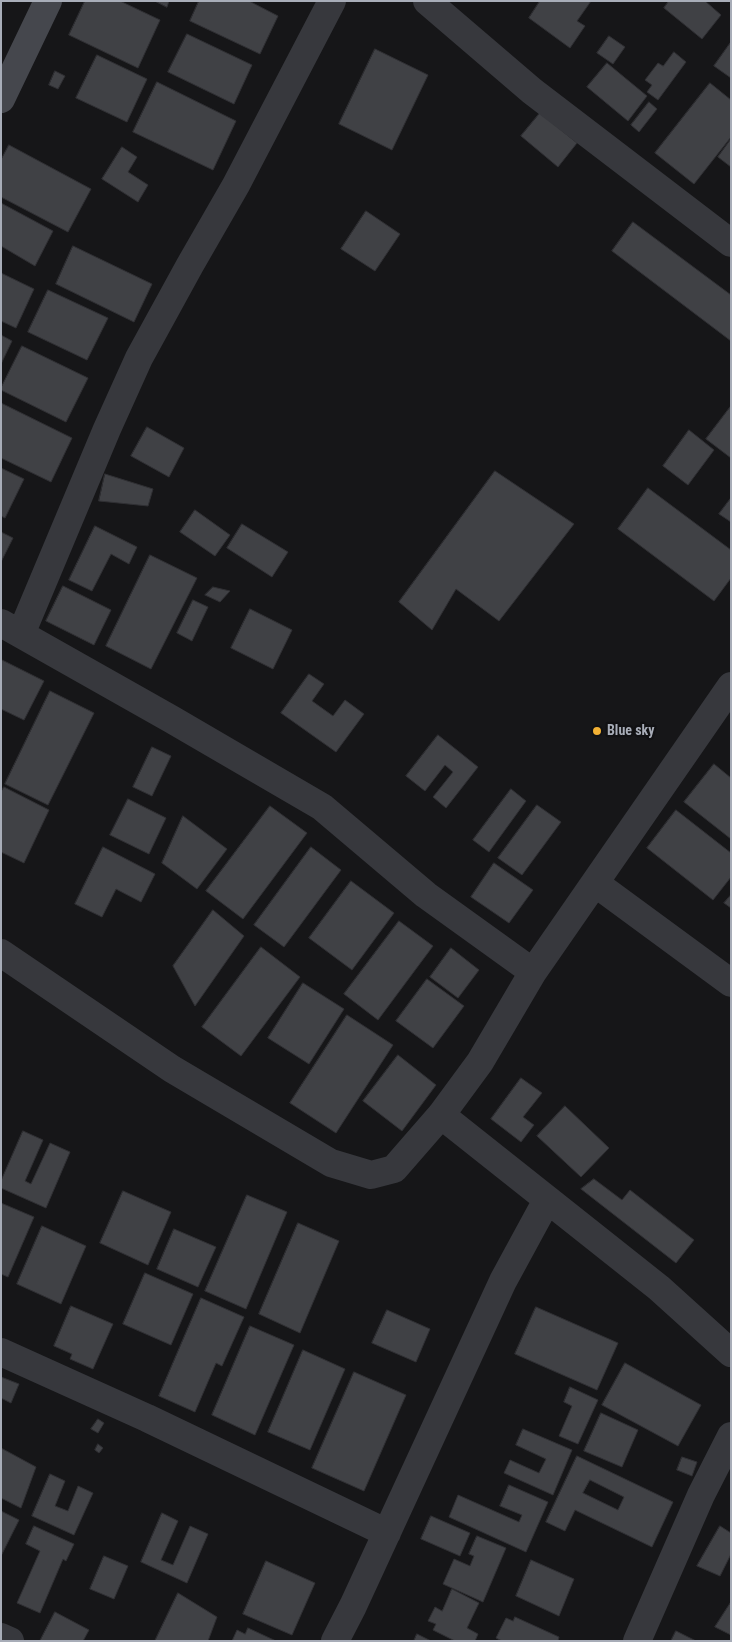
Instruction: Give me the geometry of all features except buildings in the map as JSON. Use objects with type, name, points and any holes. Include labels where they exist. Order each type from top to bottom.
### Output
[{"type":"main road","points":[[1,99],[48,1]]},
{"type":"street","points":[[332,1],[240,176],[139,358],[11,628],[322,807],[426,895],[533,972]]},
{"type":"street","points":[[427,1],[532,91],[731,243]]},
{"type":"street","points":[[1,953],[172,1069],[331,1162],[371,1175],[394,1169],[440,1115],[480,1062],[533,972],[731,686]]},
{"type":"street","points":[[595,883],[731,983]]},
{"type":"street","points":[[440,1115],[659,1288],[731,1353]]},
{"type":"street","points":[[335,1641],[353,1606],[503,1281],[547,1200]]},
{"type":"street","points":[[1,1352],[147,1418],[387,1533]]},
{"type":"street","points":[[637,1641],[701,1495],[731,1436]]},
{"type":"street","points":[[1,1637],[10,1641]]},
{"type":"place","name":"Blue sky","points":[[597,731]]}]
